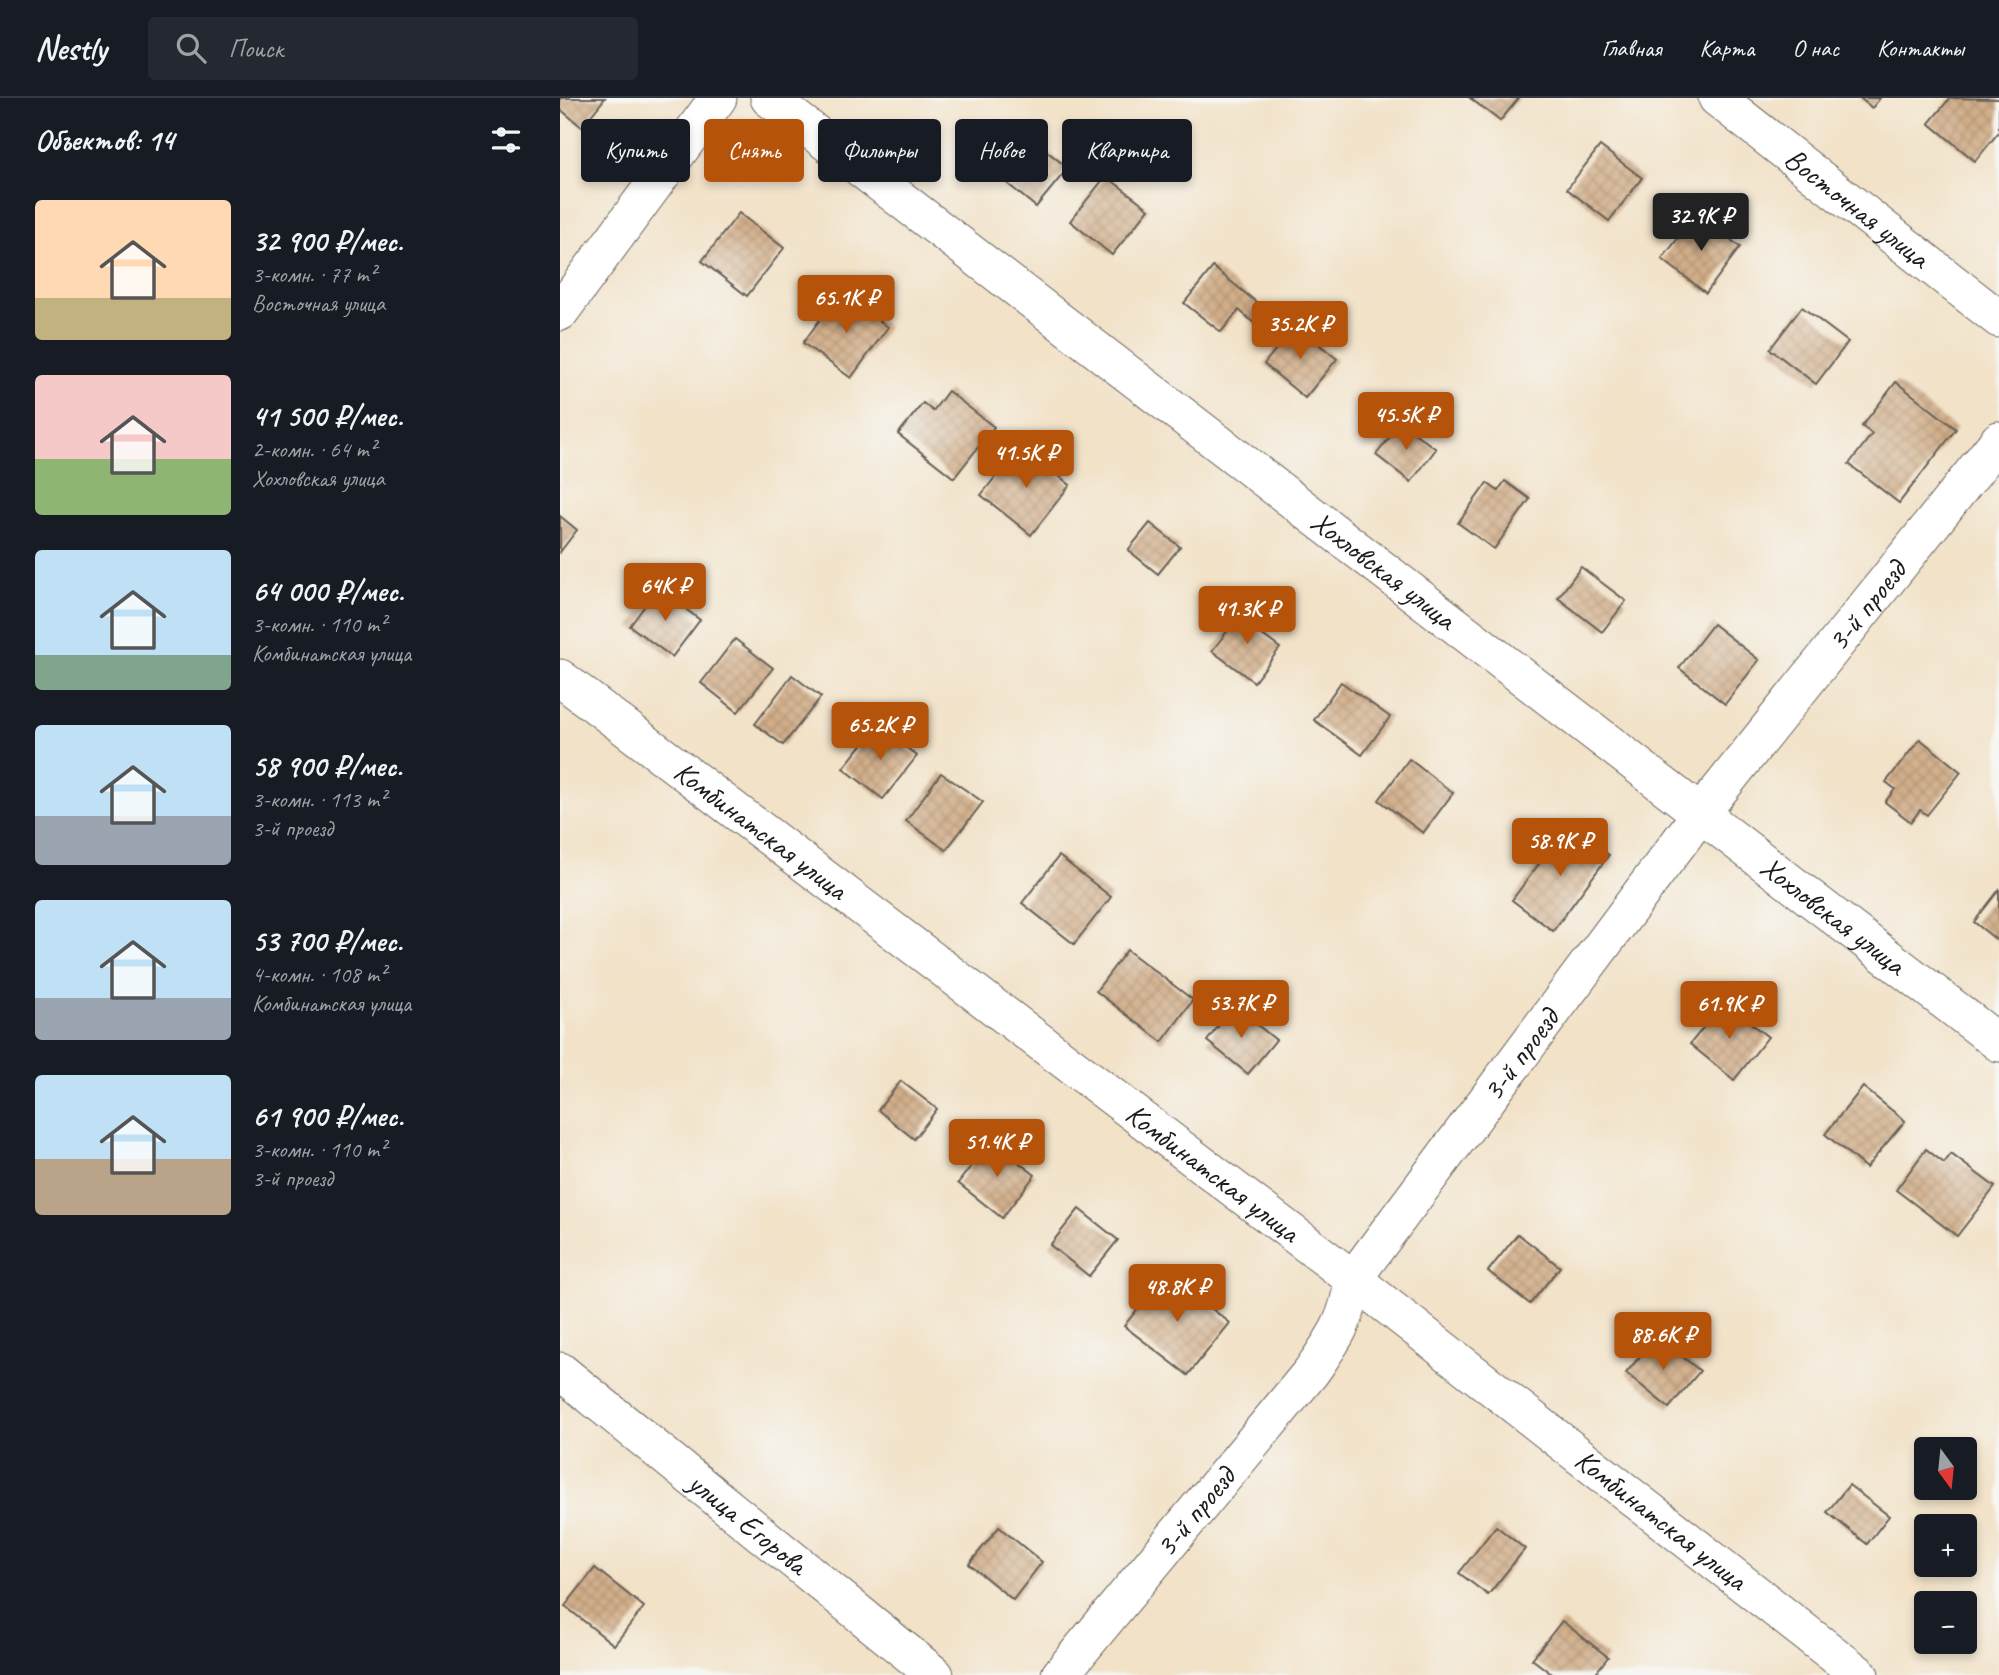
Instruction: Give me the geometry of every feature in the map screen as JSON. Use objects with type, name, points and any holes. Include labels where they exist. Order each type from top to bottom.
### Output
[{"type":"street","points":[[560,312],[718,98]]},
{"type":"street","name":"Хохловская улица","points":[[769,98],[1999,1043]]},
{"type":"street","name":"Восточная улица","points":[[1717,98],[1999,318]]},
{"type":"street","name":"3-й проезд","points":[[1060,1675],[1311,1372],[1343,1325],[1353,1279],[1701,813],[1999,440]]},
{"type":"street","name":"Комбинатская улица","points":[[560,677],[1353,1279],[1860,1675]]},
{"type":"street","name":"улица Егорова","points":[[560,1371],[935,1675]]},
{"type":"building","points":[[560,98],[605,98],[588,119],[581,119],[581,126],[560,109]]},
{"type":"building","points":[[1470,98],[1519,98],[1500,121]]},
{"type":"building","points":[[1860,98],[1880,98],[1872,108]]},
{"type":"building","points":[[1950,98],[1999,99],[1999,132],[1975,161],[1929,123]]},
{"type":"building","points":[[1600,146],[1642,178],[1609,221],[1567,189]]},
{"type":"building","points":[[1048,152],[1062,163],[1062,175],[1036,207],[1005,182],[1048,182]]},
{"type":"building","points":[[1101,182],[1114,182],[1149,209],[1112,255],[1070,221]]},
{"type":"building","points":[[739,213],[784,248],[747,296],[702,261]]},
{"type":"building","points":[[1697,214],[1740,247],[1706,293],[1662,259]]},
{"type":"building","points":[[1213,267],[1266,310],[1255,324],[1239,310],[1221,332],[1184,303]]},
{"type":"building","points":[[840,292],[888,327],[851,378],[803,343]]},
{"type":"building","points":[[1802,307],[1848,342],[1816,384],[1770,349]]},
{"type":"building","points":[[1295,325],[1337,359],[1305,398],[1264,364]]},
{"type":"building","points":[[1896,382],[1956,429],[1899,503],[1849,464],[1872,434],[1862,426]]},
{"type":"building","points":[[948,391],[994,427],[954,478],[898,434],[923,403],[933,411]]},
{"type":"building","points":[[1401,423],[1436,449],[1411,482],[1376,455]]},
{"type":"building","points":[[1021,445],[1070,485],[1031,535],[981,495]]},
{"type":"building","points":[[1505,481],[1530,499],[1494,549],[1458,523],[1487,483],[1498,491]]},
{"type":"building","points":[[560,516],[577,530],[560,552]]},
{"type":"building","points":[[1150,523],[1180,547],[1158,574],[1128,550]]},
{"type":"building","points":[[1581,567],[1626,601],[1602,632],[1558,598]]},
{"type":"building","points":[[658,588],[700,620],[672,657],[630,626]]},
{"type":"building","points":[[1245,608],[1264,623],[1257,631],[1280,648],[1254,682],[1212,651]]},
{"type":"building","points":[[1713,624],[1759,660],[1725,704],[1679,668]]},
{"type":"building","points":[[735,639],[773,668],[738,712],[701,683]]},
{"type":"building","points":[[792,675],[821,697],[783,745],[755,724]]},
{"type":"building","points":[[1341,682],[1390,717],[1362,755],[1314,720]]},
{"type":"building","points":[[878,725],[917,756],[883,799],[843,768]]},
{"type":"building","points":[[1920,739],[1961,772],[1927,815],[1920,810],[1911,822],[1885,802],[1895,789],[1886,782]]},
{"type":"building","points":[[1409,759],[1453,793],[1423,833],[1379,800]]},
{"type":"building","points":[[941,773],[983,802],[946,850],[906,821]]},
{"type":"building","points":[[1568,825],[1609,855],[1553,931],[1512,900]]},
{"type":"building","points":[[1059,856],[1111,897],[1074,944],[1022,903]]},
{"type":"building","points":[[1999,890],[1999,942],[1974,922]]},
{"type":"building","points":[[1127,950],[1193,1000],[1162,1042],[1096,991]]},
{"type":"building","points":[[1724,1002],[1768,1037],[1734,1080],[1690,1044]]},
{"type":"building","points":[[1234,1006],[1276,1040],[1248,1074],[1207,1041]]},
{"type":"building","points":[[901,1081],[937,1109],[914,1139],[878,1110]]},
{"type":"building","points":[[1863,1087],[1905,1121],[1866,1168],[1825,1134]]},
{"type":"building","points":[[991,1141],[1035,1175],[1002,1218],[958,1183]]},
{"type":"building","points":[[1926,1149],[1944,1163],[1951,1154],[1995,1187],[1957,1236],[1896,1190]]},
{"type":"building","points":[[1079,1209],[1118,1240],[1089,1276],[1050,1245]]},
{"type":"building","points":[[1518,1234],[1560,1267],[1530,1304],[1488,1271]]},
{"type":"building","points":[[1166,1273],[1230,1323],[1188,1375],[1124,1326]]},
{"type":"building","points":[[1657,1336],[1700,1371],[1669,1408],[1626,1373]]},
{"type":"building","points":[[1849,1485],[1889,1516],[1867,1544],[1827,1512]]},
{"type":"building","points":[[1496,1526],[1525,1549],[1488,1595],[1459,1573]]},
{"type":"building","points":[[999,1527],[1042,1562],[1013,1600],[969,1564]]},
{"type":"building","points":[[595,1568],[644,1607],[614,1645],[565,1606]]},
{"type":"building","points":[[1562,1621],[1608,1657],[1594,1675],[1553,1675],[1532,1659]]}]
